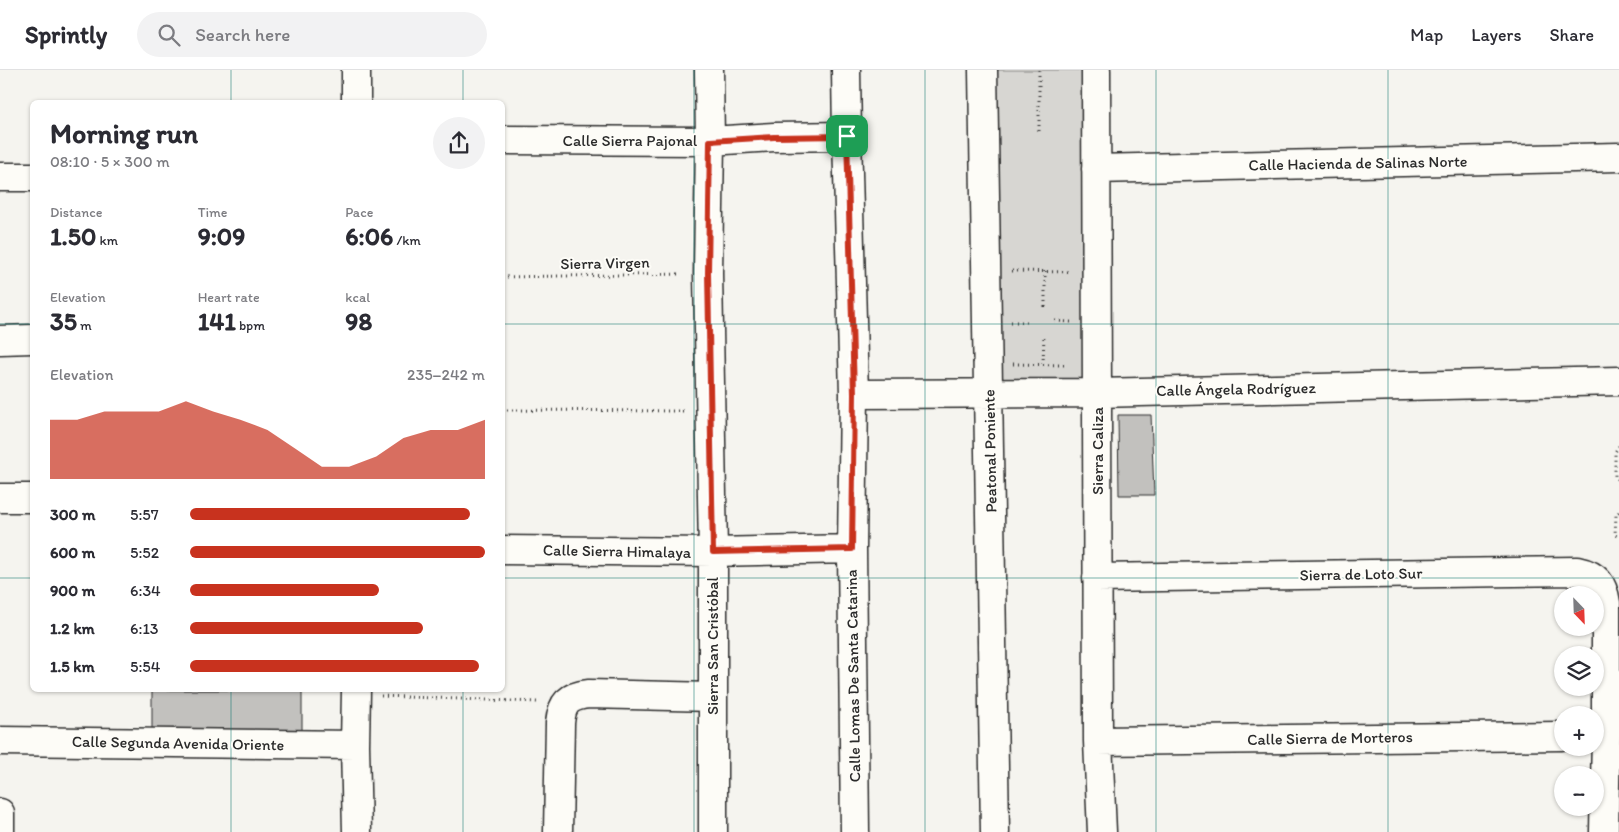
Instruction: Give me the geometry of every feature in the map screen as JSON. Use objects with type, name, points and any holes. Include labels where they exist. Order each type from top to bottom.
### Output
[{"type":"street","points":[[356,70],[356,100]]},
{"type":"street","name":"Sierra San Cristóbal","points":[[709,70],[708,273],[713,552],[713,832]]},
{"type":"street","name":"Calle Lomas De Santa Catarina","points":[[846,70],[854,394],[852,549],[855,832]]},
{"type":"street","name":"Peatonal Poniente","points":[[984,70],[995,832]]},
{"type":"street","name":"Sierra Caliza","points":[[1096,70],[1098,740],[1102,832]]},
{"type":"street","name":"Calle Sierra Pajonal","points":[[505,140],[710,141],[774,137],[847,136]]},
{"type":"street","name":"Calle Hacienda de Salinas Norte","points":[[1096,169],[1619,157]]},
{"type":"street","points":[[0,177],[30,177]]},
{"type":"street","points":[[0,340],[30,339]]},
{"type":"street","name":"Calle Ángela Rodríguez","points":[[854,394],[989,394],[1619,381]]},
{"type":"street","points":[[0,498],[30,498]]},
{"type":"street","name":"Calle Sierra Himalaya","points":[[505,550],[713,552],[852,549]]},
{"type":"street","name":"Sierra de Loto Sur","points":[[1097,578],[1577,571],[1589,573],[1595,577],[1603,589],[1606,604],[1601,706]]},
{"type":"street","points":[[356,693],[357,832]]},
{"type":"street","points":[[558,832],[560,724],[561,711],[566,702],[580,695],[589,694],[712,697]]},
{"type":"street","name":"Calle Sierra de Morteros","points":[[1098,740],[1554,736]]},
{"type":"street","name":"Calle Segunda Avenida Oriente","points":[[0,740],[355,745]]},
{"type":"street","name":"Sierra de Loto Sur","points":[[1601,756],[1604,832]]},
{"type":"street","points":[[0,813],[0,832]]},
{"type":"path","points":[[1039,70],[1039,131]]},
{"type":"path","points":[[1045,270],[1045,308]]},
{"type":"path","points":[[1003,271],[1045,270],[1097,273]]},
{"type":"path","name":"Sierra Virgen","points":[[505,277],[708,273]]},
{"type":"path","points":[[1004,322],[1028,322]]},
{"type":"path","points":[[1043,364],[1044,334]]},
{"type":"path","points":[[1005,364],[1097,366]]},
{"type":"path","points":[[505,410],[710,411]]},
{"type":"path","points":[[1619,446],[1615,452],[1616,477],[1619,480]]},
{"type":"path","points":[[1619,512],[1616,515],[1615,535],[1619,537]]},
{"type":"path","points":[[356,693],[566,702]]},
{"type":"shaded area","points":[[985,70],[1100,70],[1102,399],[987,399]]},
{"type":"building","points":[[1118,415],[1151,415],[1154,495],[1119,495]]},
{"type":"building","points":[[152,692],[302,692],[302,734],[152,735]]},
{"type":"route","points":[[847,136],[854,394],[852,549],[713,552],[708,273],[710,141],[774,137],[847,136]]}]
